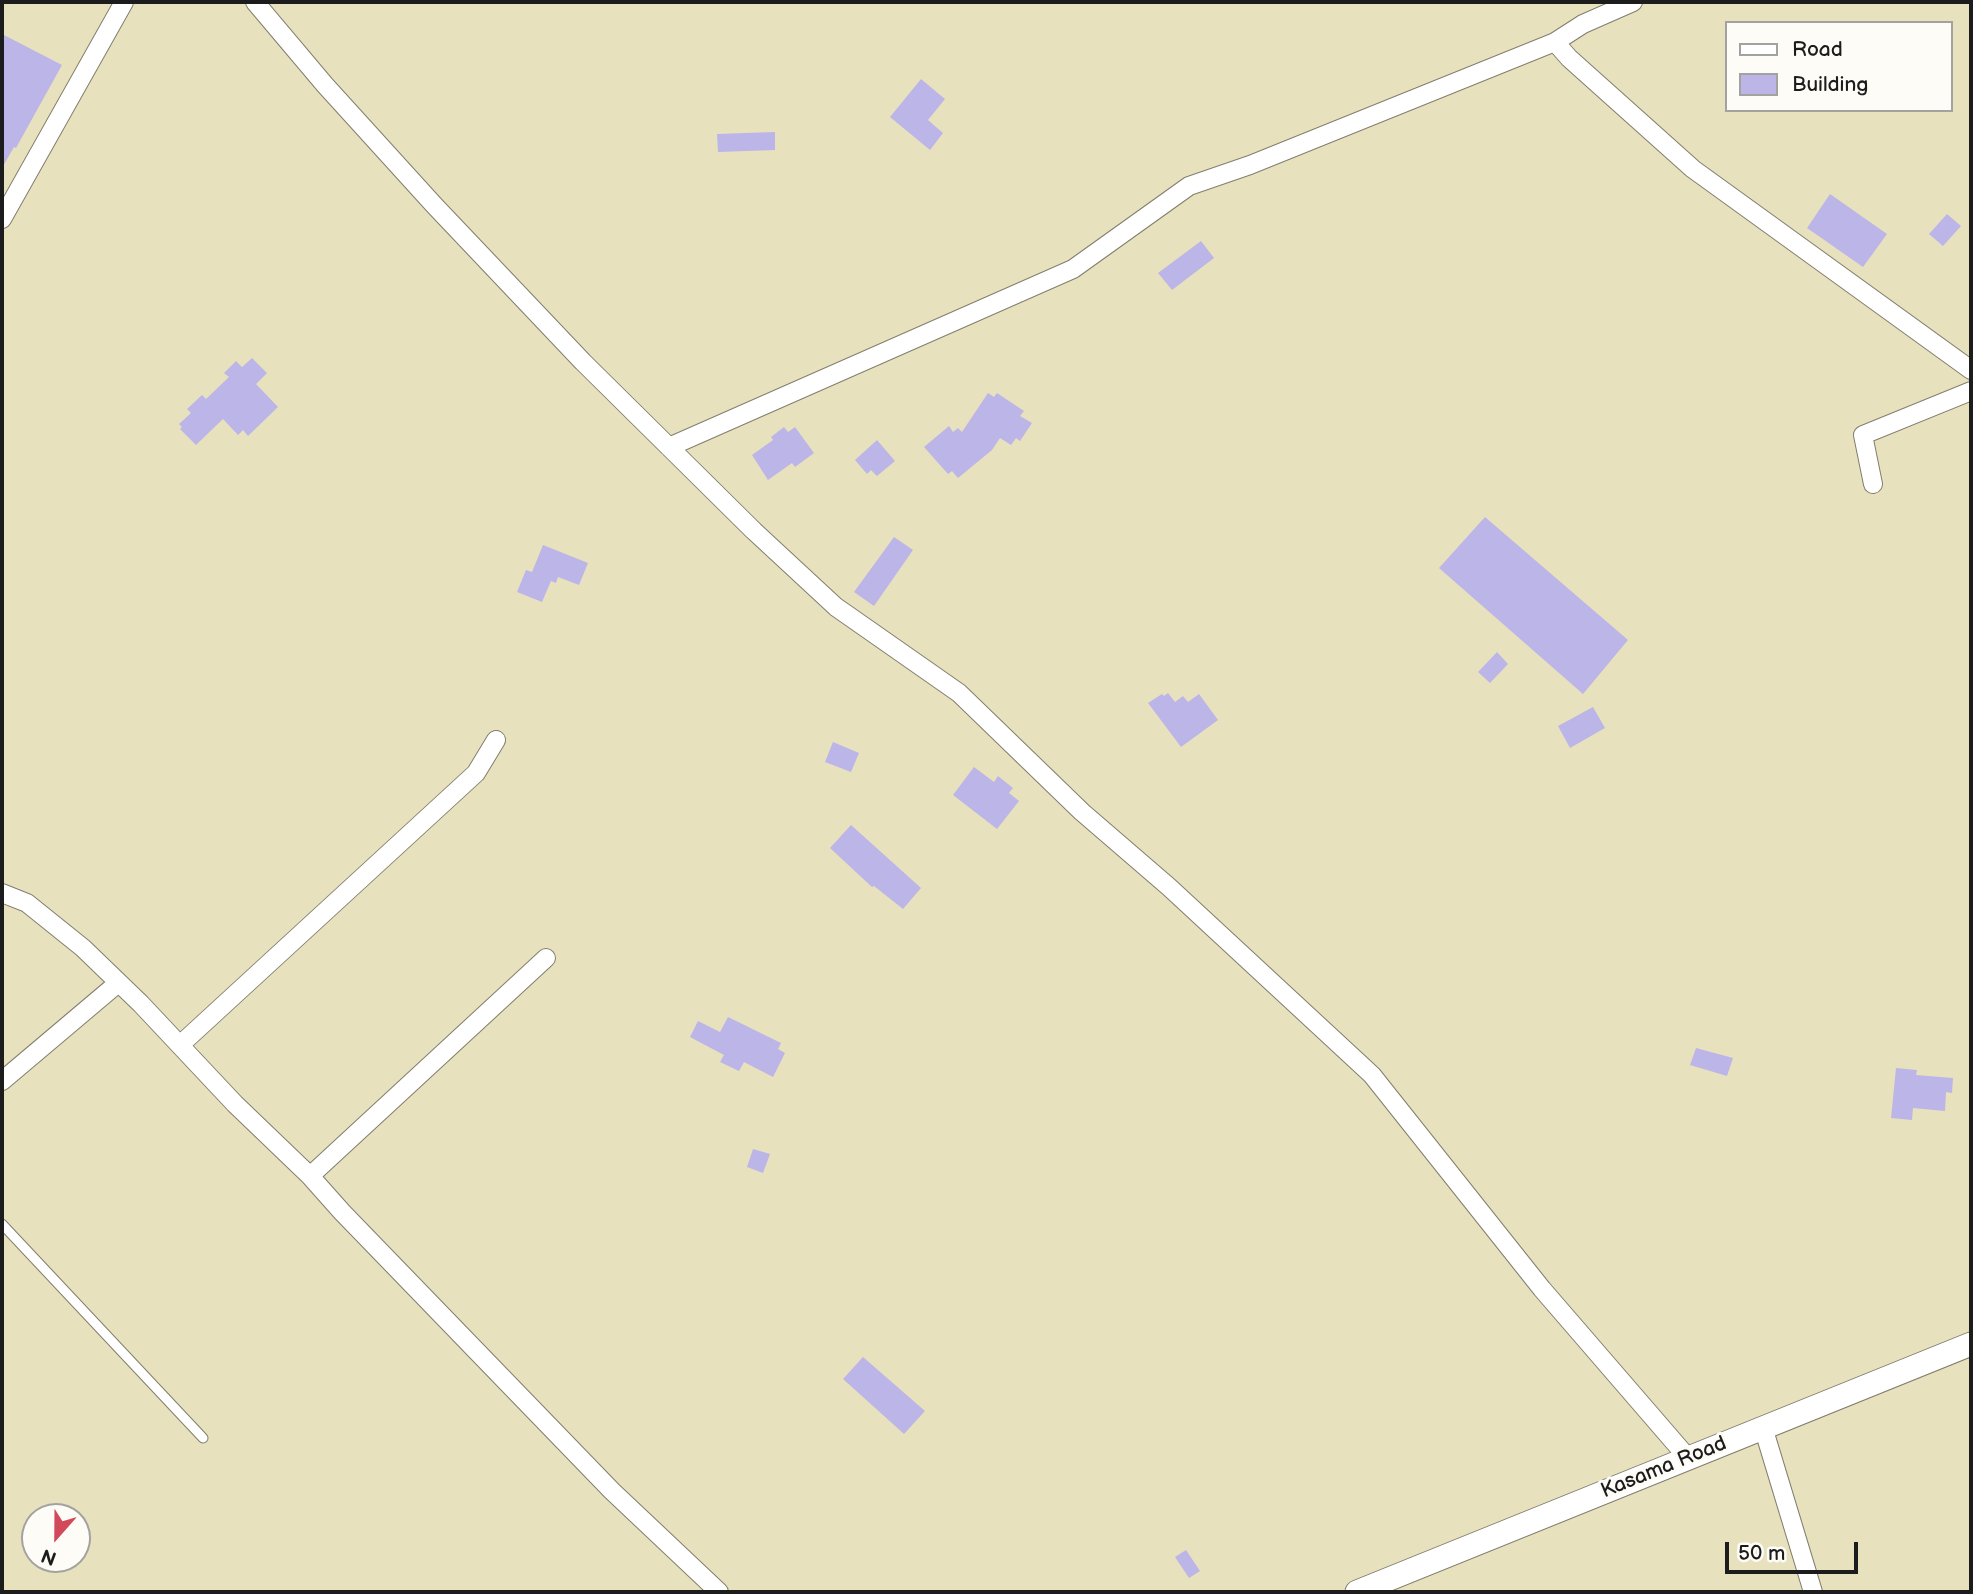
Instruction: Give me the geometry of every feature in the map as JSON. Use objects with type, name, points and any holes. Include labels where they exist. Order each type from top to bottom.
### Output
[{"type":"street","points":[[2,219],[124,2]]},
{"type":"street","points":[[255,2],[325,85],[434,205],[583,362],[754,531],[836,607],[959,693],[1082,812],[1170,887],[1371,1075],[1542,1289],[1688,1458]]},
{"type":"street","points":[[669,447],[1073,269],[1189,186],[1250,165],[1555,42],[1583,24],[1633,2]]},
{"type":"street","points":[[1555,42],[1569,58],[1693,169],[1971,370]]},
{"type":"street","points":[[1872,484],[1863,435],[1971,391]]},
{"type":"street","points":[[180,1045],[476,773],[496,740]]},
{"type":"street","points":[[2,892],[27,903],[83,947],[235,1104],[310,1176],[351,1222],[612,1491],[719,1592]]},
{"type":"street","points":[[310,1176],[546,958]]},
{"type":"street","points":[[2,1081],[118,983]]},
{"type":"street","name":"Kasama Road","points":[[1357,1592],[1971,1344]]},
{"type":"street","points":[[1763,1427],[1813,1592]]},
{"type":"lane","points":[[2,1224],[203,1438]]},
{"type":"building","points":[[2,34],[62,65],[2,168]]},
{"type":"building","points":[[921,79],[945,99],[928,120],[943,133],[930,150],[890,117]]},
{"type":"building","points":[[775,132],[775,150],[718,152],[717,134]]},
{"type":"building","points":[[1830,194],[1887,234],[1863,267],[1807,228]]},
{"type":"building","points":[[1947,214],[1961,226],[1943,246],[1929,234]]},
{"type":"building","points":[[1201,241],[1214,258],[1172,290],[1158,273]]},
{"type":"building","points":[[252,358],[267,373],[256,384],[278,407],[248,436],[243,430],[238,435],[223,419],[196,445],[180,429],[182,427],[179,424],[191,413],[187,409],[202,395],[206,399],[229,377],[224,373],[236,361],[242,367]]},
{"type":"building","points":[[988,393],[994,397],[997,393],[1024,411],[1020,416],[1032,423],[1020,441],[1016,438],[1011,445],[1000,438],[992,450],[958,478],[952,471],[948,474],[924,447],[949,426],[953,432],[958,428],[962,432]]},
{"type":"building","points":[[784,427],[788,432],[795,427],[814,453],[795,467],[792,463],[768,480],[752,455],[773,440],[771,437]]},
{"type":"building","points":[[877,440],[895,461],[877,476],[871,470],[867,474],[855,460]]},
{"type":"building","points":[[1485,517],[1628,640],[1583,694],[1439,568]]},
{"type":"building","points":[[894,537],[913,550],[874,606],[854,592]]},
{"type":"building","points":[[543,545],[588,563],[579,585],[558,577],[556,583],[551,581],[542,602],[517,592],[526,570],[532,572]]},
{"type":"building","points":[[1497,652],[1508,664],[1490,683],[1478,672]]},
{"type":"building","points":[[1168,693],[1175,702],[1183,696],[1188,702],[1199,694],[1218,720],[1181,747],[1148,703]]},
{"type":"building","points":[[1593,707],[1605,728],[1570,748],[1558,726]]},
{"type":"building","points":[[833,742],[859,753],[851,772],[825,762]]},
{"type":"building","points":[[974,767],[994,782],[998,776],[1013,788],[1009,793],[1019,801],[997,829],[953,795]]},
{"type":"building","points":[[851,825],[921,888],[903,909],[872,887],[830,848]]},
{"type":"building","points":[[728,1017],[781,1043],[778,1049],[785,1053],[773,1077],[744,1062],[739,1071],[720,1062],[724,1055],[690,1037],[698,1021],[720,1032]]},
{"type":"building","points":[[1696,1048],[1733,1058],[1727,1076],[1690,1065]]},
{"type":"building","points":[[1896,1068],[1917,1070],[1916,1075],[1953,1078],[1952,1093],[1946,1092],[1945,1111],[1913,1108],[1912,1120],[1891,1118]]},
{"type":"building","points":[[753,1149],[770,1154],[763,1173],[747,1167]]},
{"type":"building","points":[[863,1357],[925,1411],[904,1434],[843,1379]]},
{"type":"building","points":[[1186,1550],[1200,1571],[1189,1578],[1175,1557]]}]
